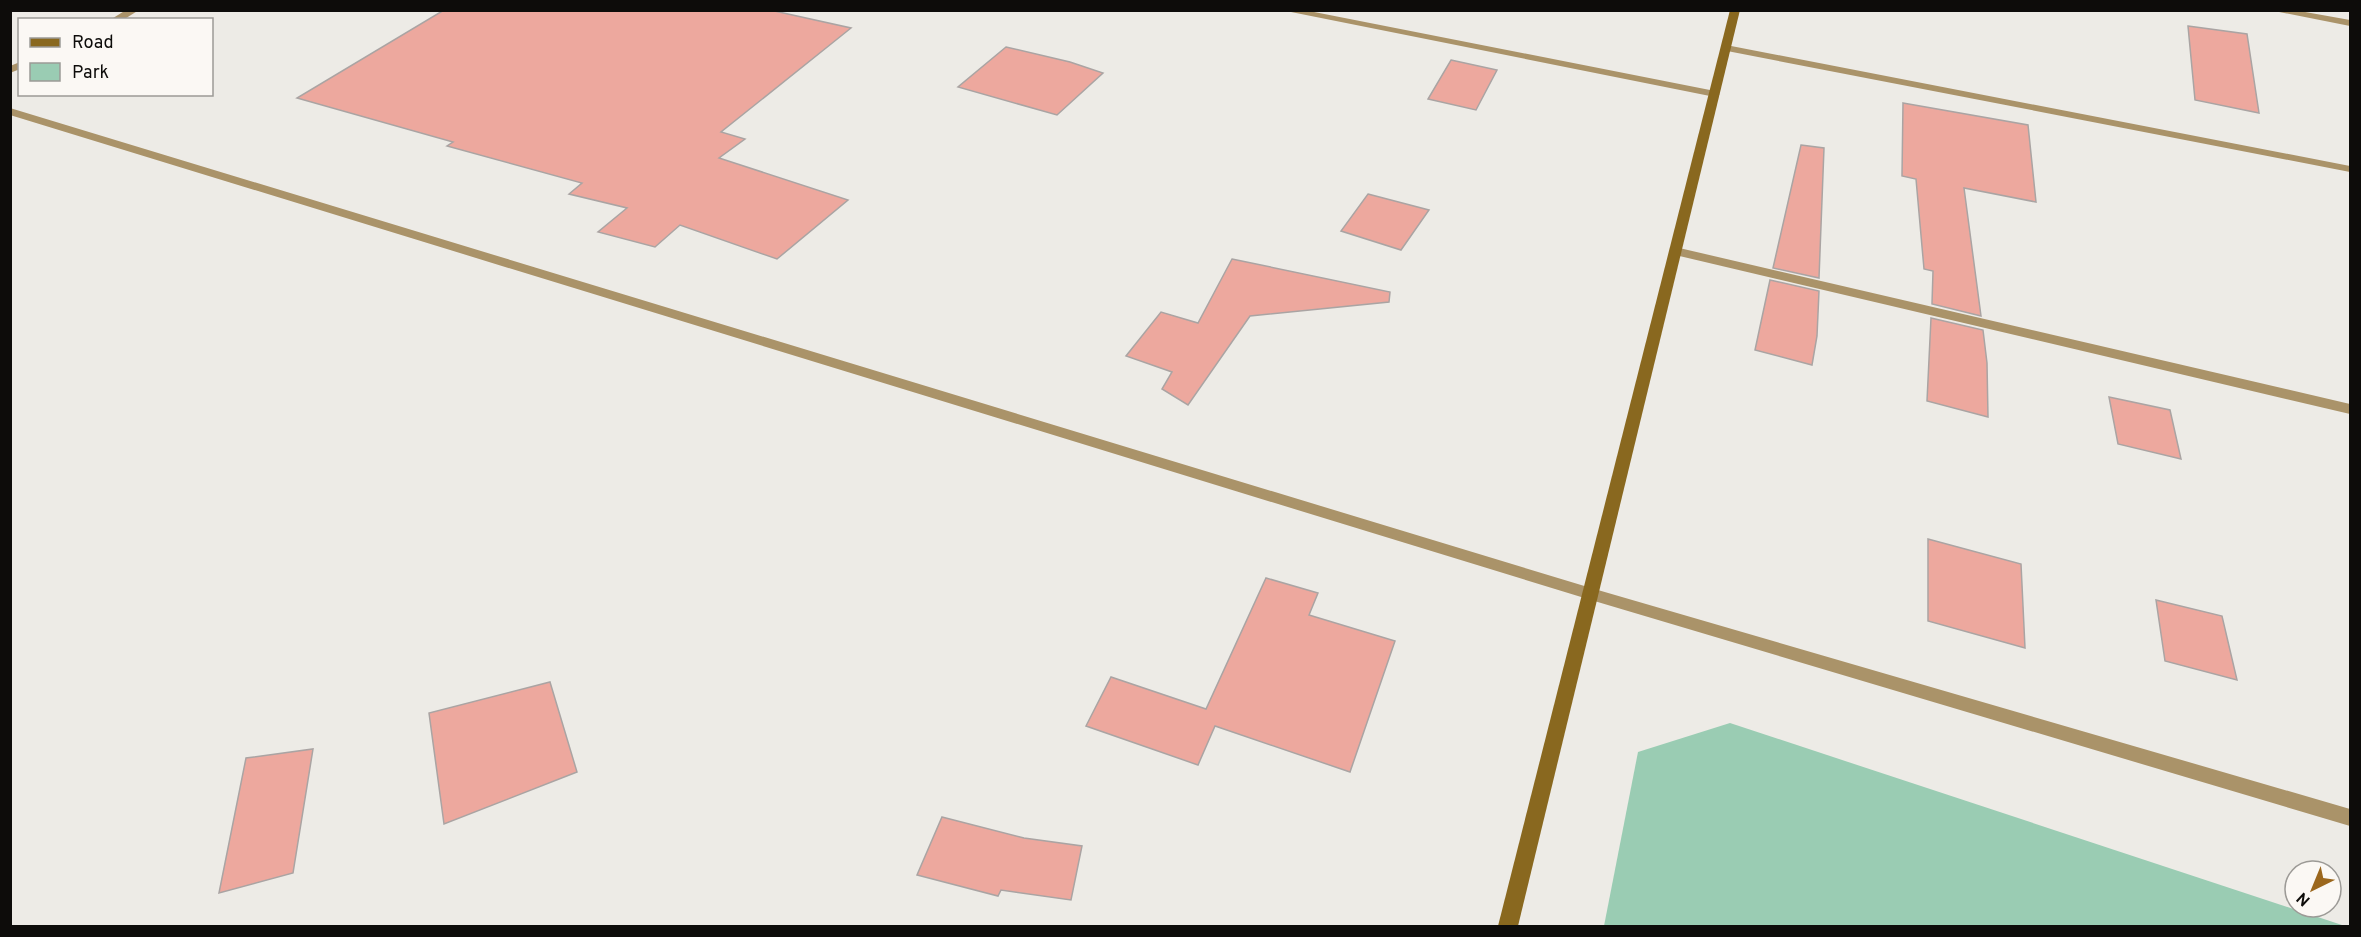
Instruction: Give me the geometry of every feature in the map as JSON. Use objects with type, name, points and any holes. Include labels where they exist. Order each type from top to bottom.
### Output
[{"type":"street","points":[[119,18],[134,10]]},
{"type":"street","points":[[1286,10],[1714,94]]},
{"type":"street","points":[[1508,927],[1736,10]]},
{"type":"street","points":[[2274,10],[2350,23]]},
{"type":"street","points":[[1726,48],[2350,169]]},
{"type":"street","points":[[10,111],[1591,594],[2350,818]]},
{"type":"street","points":[[1675,251],[2350,409]]},
{"type":"green space","points":[[1730,723],[2283,906],[2283,919],[2324,919],[2345,926],[1604,926],[1638,752]]},
{"type":"building","points":[[444,10],[770,10],[851,28],[721,132],[745,139],[719,158],[848,200],[777,259],[680,225],[655,247],[598,232],[627,208],[569,194],[582,183],[447,146],[453,142],[297,98]]},
{"type":"building","points":[[2188,26],[2247,34],[2259,113],[2195,100]]},
{"type":"building","points":[[1006,47],[1070,62],[1103,73],[1057,115],[958,87]]},
{"type":"building","points":[[1451,60],[1497,70],[1476,110],[1428,99]]},
{"type":"building","points":[[1903,103],[2028,125],[2036,202],[1964,188],[1981,316],[1932,304],[1933,271],[1924,269],[1916,179],[1902,176]]},
{"type":"building","points":[[1801,145],[1824,148],[1819,278],[1773,268]]},
{"type":"building","points":[[1368,194],[1429,210],[1401,250],[1341,231]]},
{"type":"building","points":[[1232,259],[1390,292],[1389,302],[1250,316],[1188,405],[1162,389],[1172,372],[1126,356],[1161,312],[1198,323]]},
{"type":"building","points":[[1770,280],[1819,291],[1817,336],[1812,365],[1755,350]]},
{"type":"building","points":[[1931,318],[1983,330],[1987,363],[1988,417],[1927,401]]},
{"type":"building","points":[[2109,397],[2170,410],[2181,459],[2118,444]]},
{"type":"building","points":[[1928,539],[2021,564],[2025,648],[1928,621]]},
{"type":"building","points":[[1266,578],[1318,593],[1309,615],[1395,641],[1350,772],[1215,726],[1198,765],[1086,726],[1111,677],[1206,709]]},
{"type":"building","points":[[2156,600],[2222,616],[2237,680],[2165,661]]},
{"type":"building","points":[[550,682],[577,772],[444,824],[429,713]]},
{"type":"building","points":[[313,749],[293,873],[219,893],[246,758]]},
{"type":"building","points":[[942,817],[1024,838],[1082,846],[1071,900],[1001,890],[998,896],[917,875]]}]
